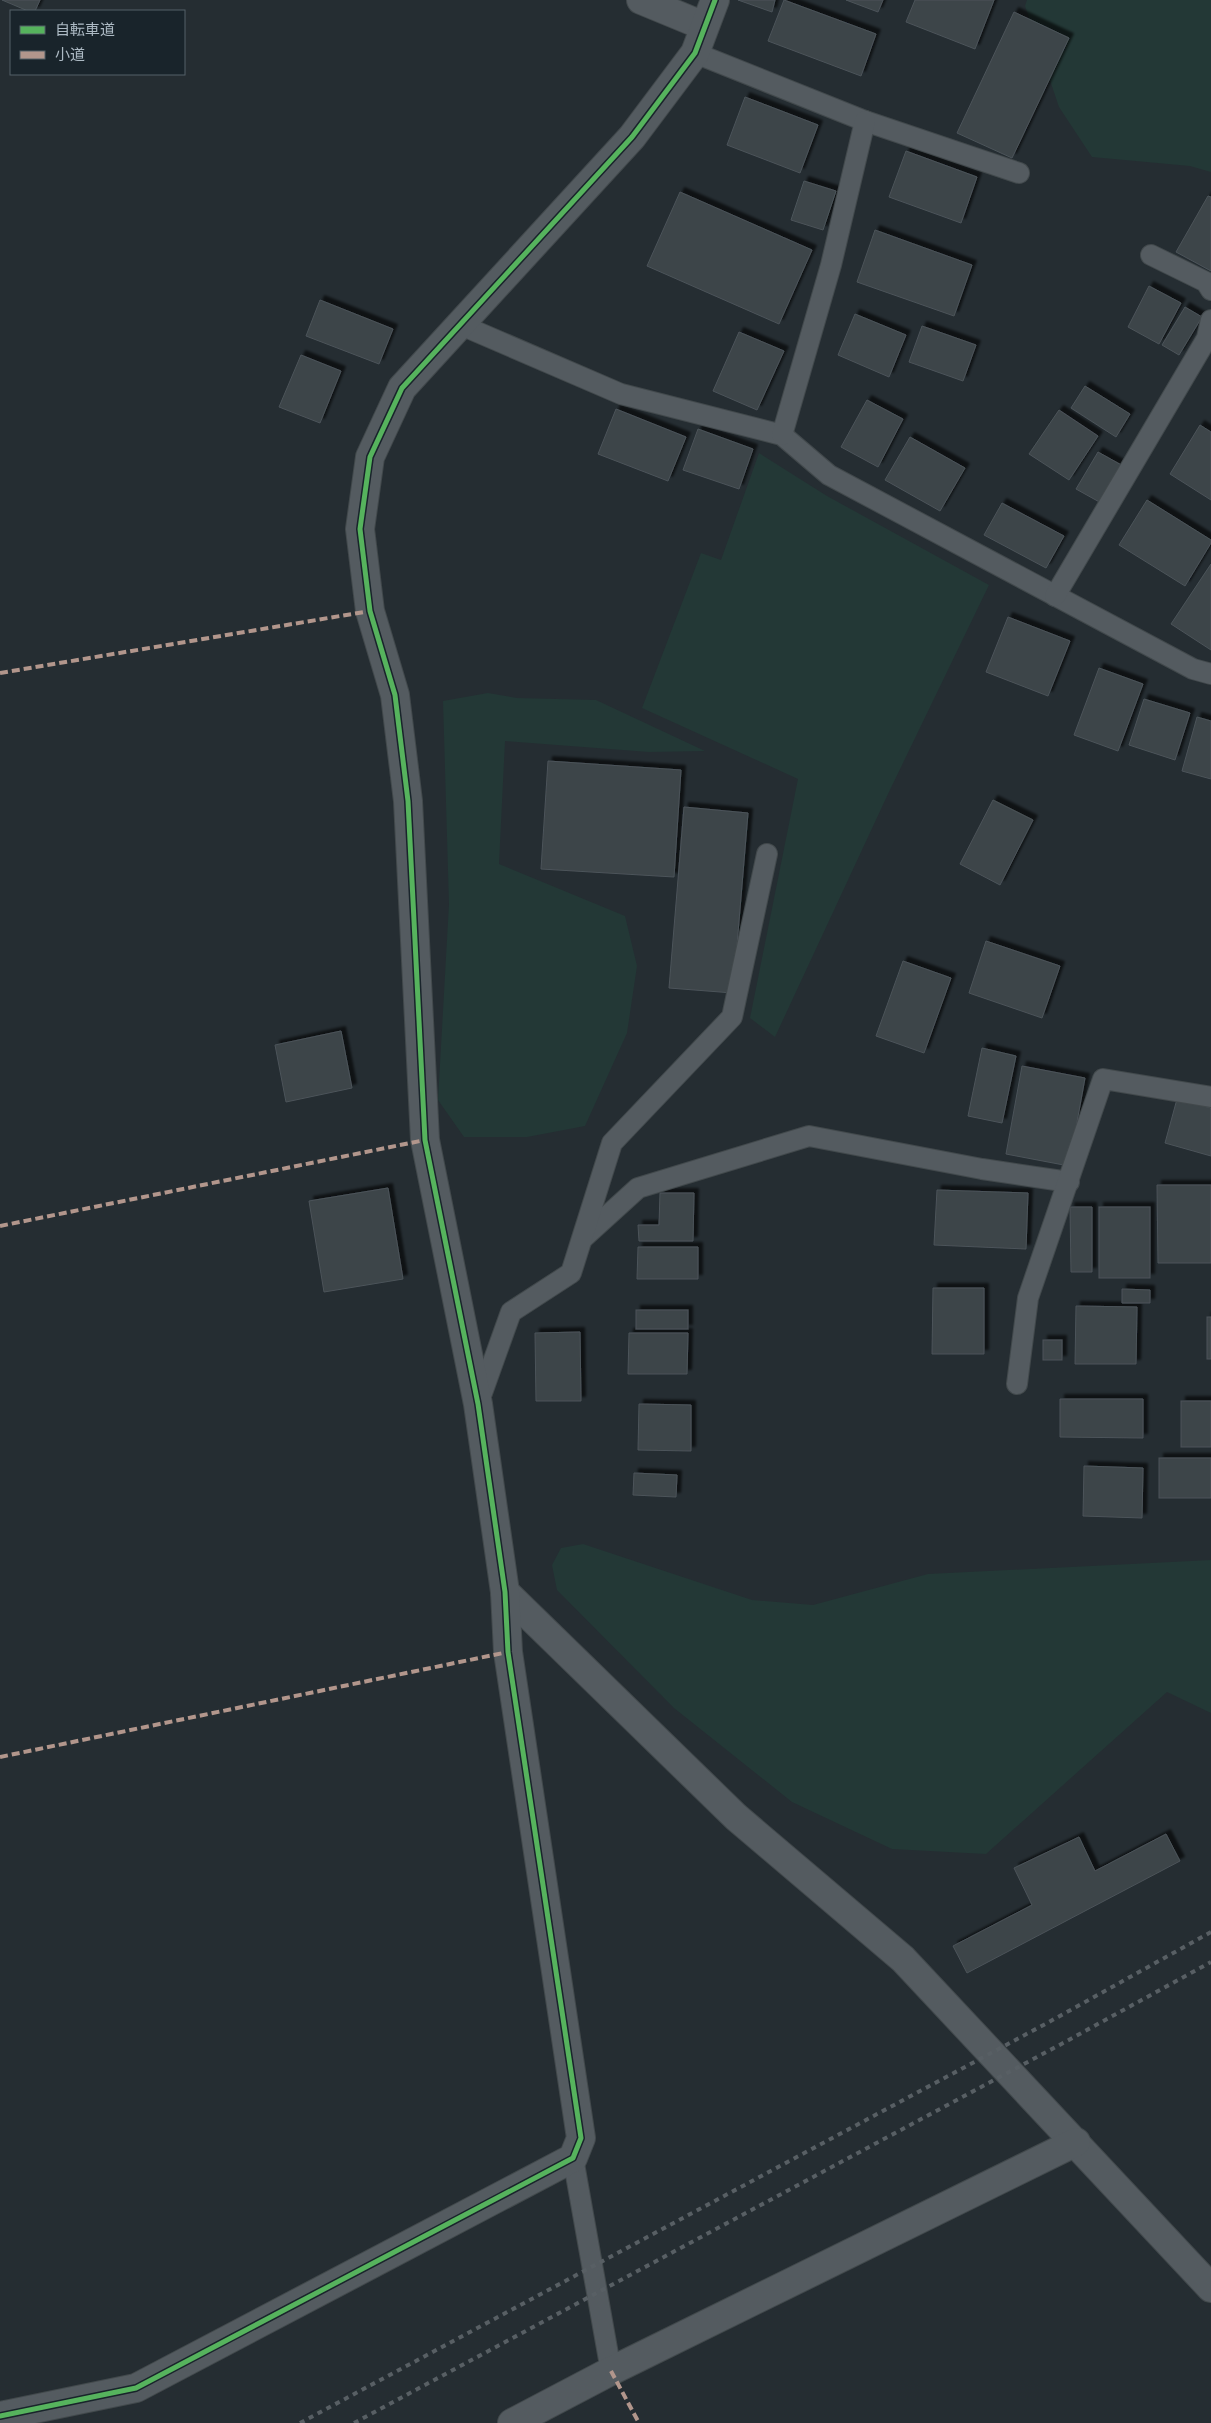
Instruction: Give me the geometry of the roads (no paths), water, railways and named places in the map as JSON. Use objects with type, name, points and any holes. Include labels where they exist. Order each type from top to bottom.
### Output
[{"type":"street","points":[[640,0],[704,26]]},
{"type":"street","points":[[0,2416],[136,2388],[574,2158],[581,2138],[508,1652],[505,1592],[478,1404],[425,1140],[408,801],[395,695],[370,611],[360,528],[370,457],[402,388],[632,137],[695,53],[715,0]]},
{"type":"street","points":[[505,1592],[736,1817],[903,1959],[1211,2288]]},
{"type":"street","points":[[512,2423],[611,2371],[1076,2142]]},
{"type":"lane","points":[[695,53],[865,121],[1019,173]]},
{"type":"lane","points":[[782,435],[831,265],[865,121]]},
{"type":"lane","points":[[1151,255],[1206,282],[1211,290]]},
{"type":"lane","points":[[1054,596],[1208,338],[1211,320]]},
{"type":"lane","points":[[461,325],[621,394],[782,435],[829,475],[1193,669],[1211,674]]},
{"type":"lane","points":[[478,1404],[511,1312],[571,1273],[612,1143],[732,1017],[767,854]]},
{"type":"lane","points":[[1017,1384],[1028,1298],[1103,1079],[1211,1097]]},
{"type":"lane","points":[[582,1240],[638,1188],[809,1136],[982,1169],[1069,1182]]},
{"type":"lane","points":[[574,2158],[611,2371]]},
{"type":"railway","points":[[300,2423],[1049,2022],[1211,1932]]},
{"type":"railway","points":[[354,2423],[1211,1962]]}]
